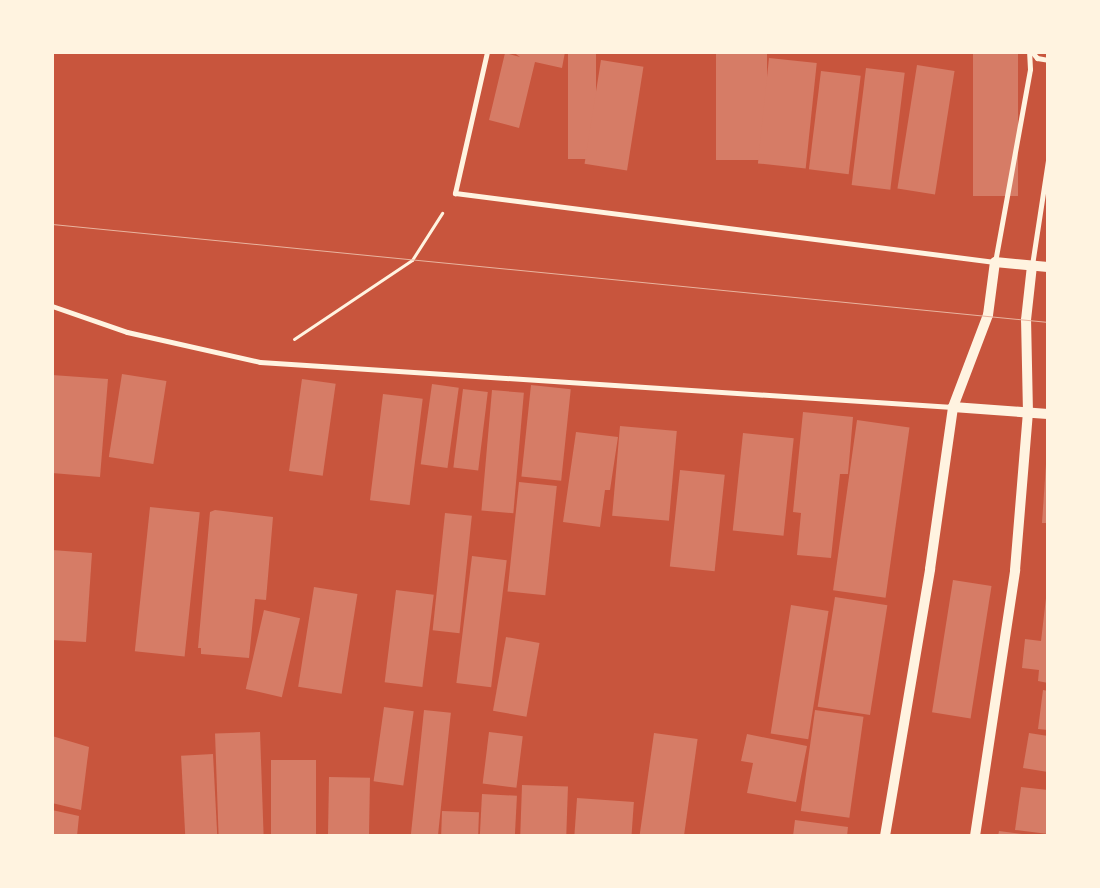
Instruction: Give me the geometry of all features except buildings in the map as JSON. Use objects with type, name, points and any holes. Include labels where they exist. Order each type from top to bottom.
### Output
[{"type":"main road","points":[[885,836],[930,570],[953,407],[988,315],[995,262],[1048,267]]},
{"type":"main road","points":[[975,836],[1015,570],[1028,412],[1026,320],[1032,266]]},
{"type":"main road","points":[[953,407],[1048,414]]},
{"type":"street","points":[[487,52],[455,193],[995,262],[1030,69],[1030,52]]},
{"type":"street","points":[[1030,52],[1037,58],[1048,60]]},
{"type":"street","points":[[1032,266],[1048,160]]},
{"type":"street","points":[[52,306],[127,332],[194,350],[260,362],[953,407]]},
{"type":"path","points":[[260,362],[412,260],[455,193]]},
{"type":"tram line","points":[[52,224],[1048,322]]}]
